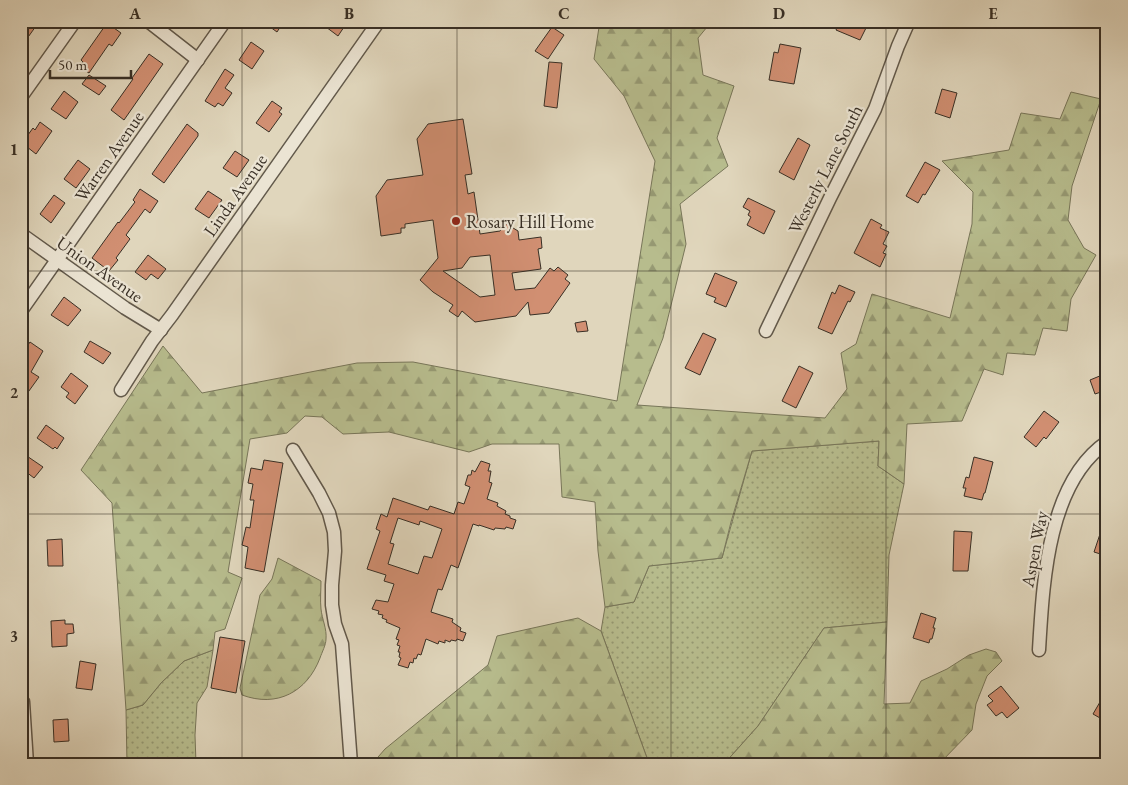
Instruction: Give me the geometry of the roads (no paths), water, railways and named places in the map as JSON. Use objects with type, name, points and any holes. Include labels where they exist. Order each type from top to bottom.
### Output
[{"type":"street","points":[[24,88],[75,21]]},
{"type":"street","points":[[148,21],[198,60]]},
{"type":"street","name":"Warren Avenue","points":[[21,311],[225,21]]},
{"type":"street","name":"Linda Avenue","points":[[121,390],[152,341],[379,21]]},
{"type":"street","name":"Westerly Lane South","points":[[766,330],[875,109],[909,21]]},
{"type":"street","name":"Union Avenue","points":[[21,234],[125,308],[161,330]]},
{"type":"street","name":"Aspen Way","points":[[1039,650],[1042,599],[1053,530],[1062,504],[1073,482],[1089,457],[1107,442]]},
{"type":"street","points":[[293,450],[330,513],[334,532],[332,604],[335,624],[342,644],[351,764]]},
{"type":"street","points":[[23,702],[27,764]]},
{"type":"place","name":"Rosary Hill Home","points":[[456,221]]}]
